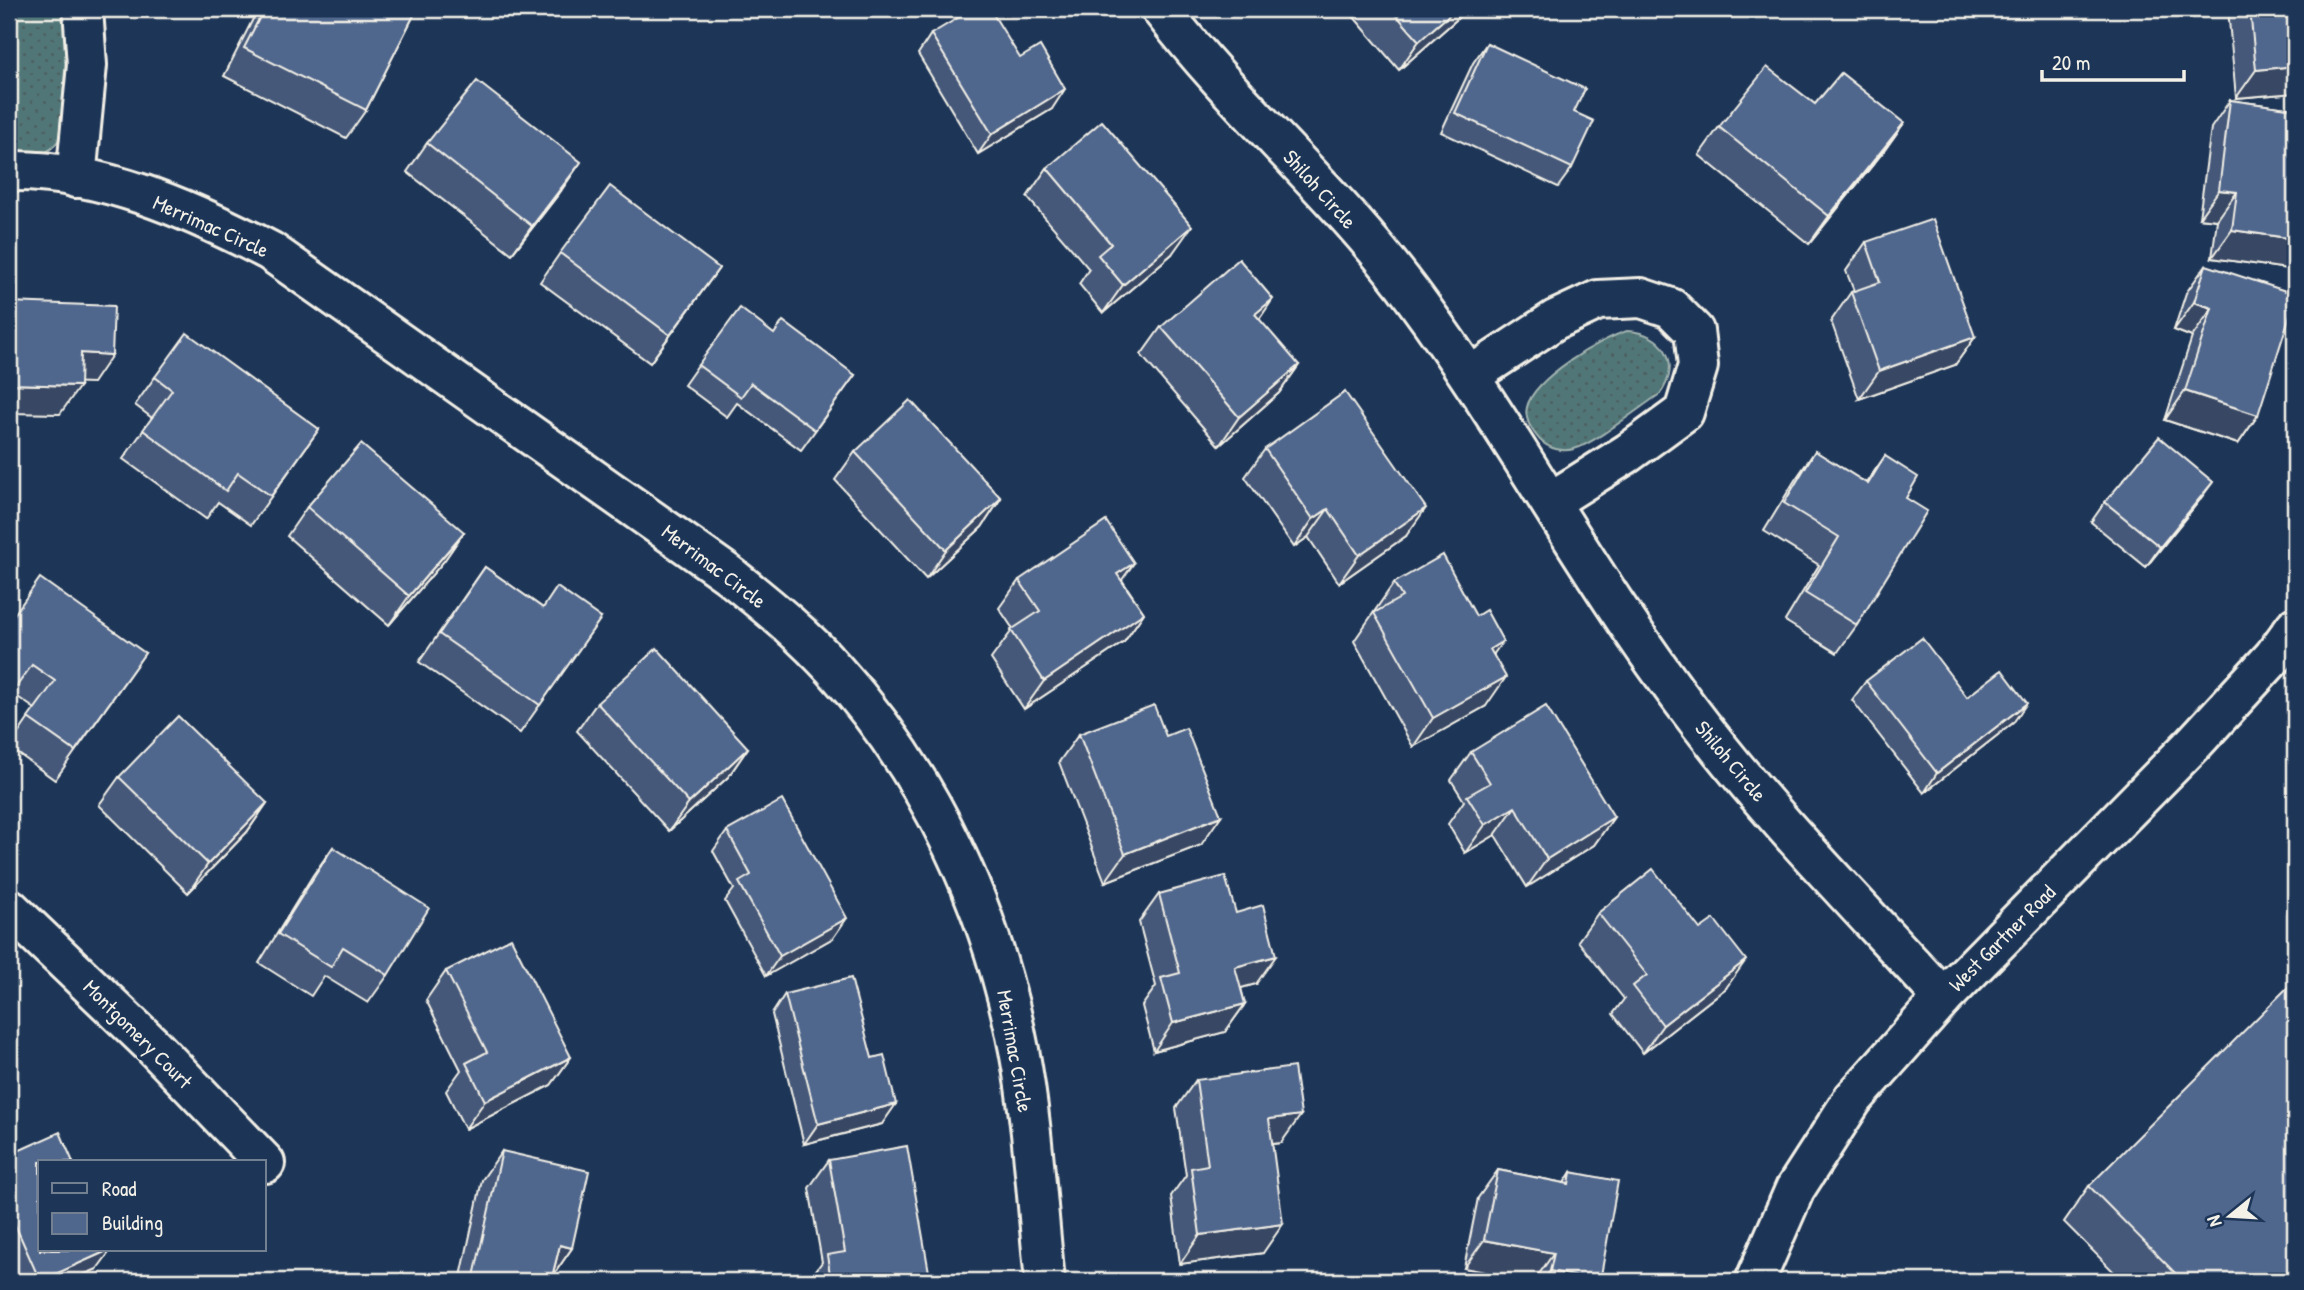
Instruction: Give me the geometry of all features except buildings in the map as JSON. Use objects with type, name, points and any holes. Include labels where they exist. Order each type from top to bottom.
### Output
[{"type":"street","points":[[76,178],[87,65],[83,9]]},
{"type":"street","name":"Shiloh Circle","points":[[1161,9],[1200,60],[1324,190],[1414,296],[1471,376],[1595,576],[1691,712],[1790,832],[1943,998]]},
{"type":"street","name":"Merrimac Circle","points":[[9,171],[76,178],[153,199],[221,226],[270,251],[728,573],[797,631],[833,667],[872,712],[934,808],[977,900],[1000,967],[1019,1052],[1045,1281]]},
{"type":"street","points":[[1471,376],[1555,320],[1598,300],[1641,298],[1671,308],[1694,331],[1698,366],[1684,412],[1628,453],[1550,502]]},
{"type":"street","name":"West Gartner Road","points":[[1755,1281],[1795,1189],[1853,1098],[1943,998],[2194,743],[2274,656],[2295,627]]},
{"type":"street","name":"Montgomery Court","points":[[9,908],[152,1045],[262,1160]]},
{"type":"green space","points":[[9,9],[65,9],[68,20],[61,136],[51,149],[32,157],[9,156]]},
{"type":"green space","points":[[1627,331],[1651,337],[1666,351],[1670,371],[1660,394],[1583,446],[1560,450],[1540,440],[1534,433],[1526,411],[1532,396],[1569,361],[1601,342]]}]
